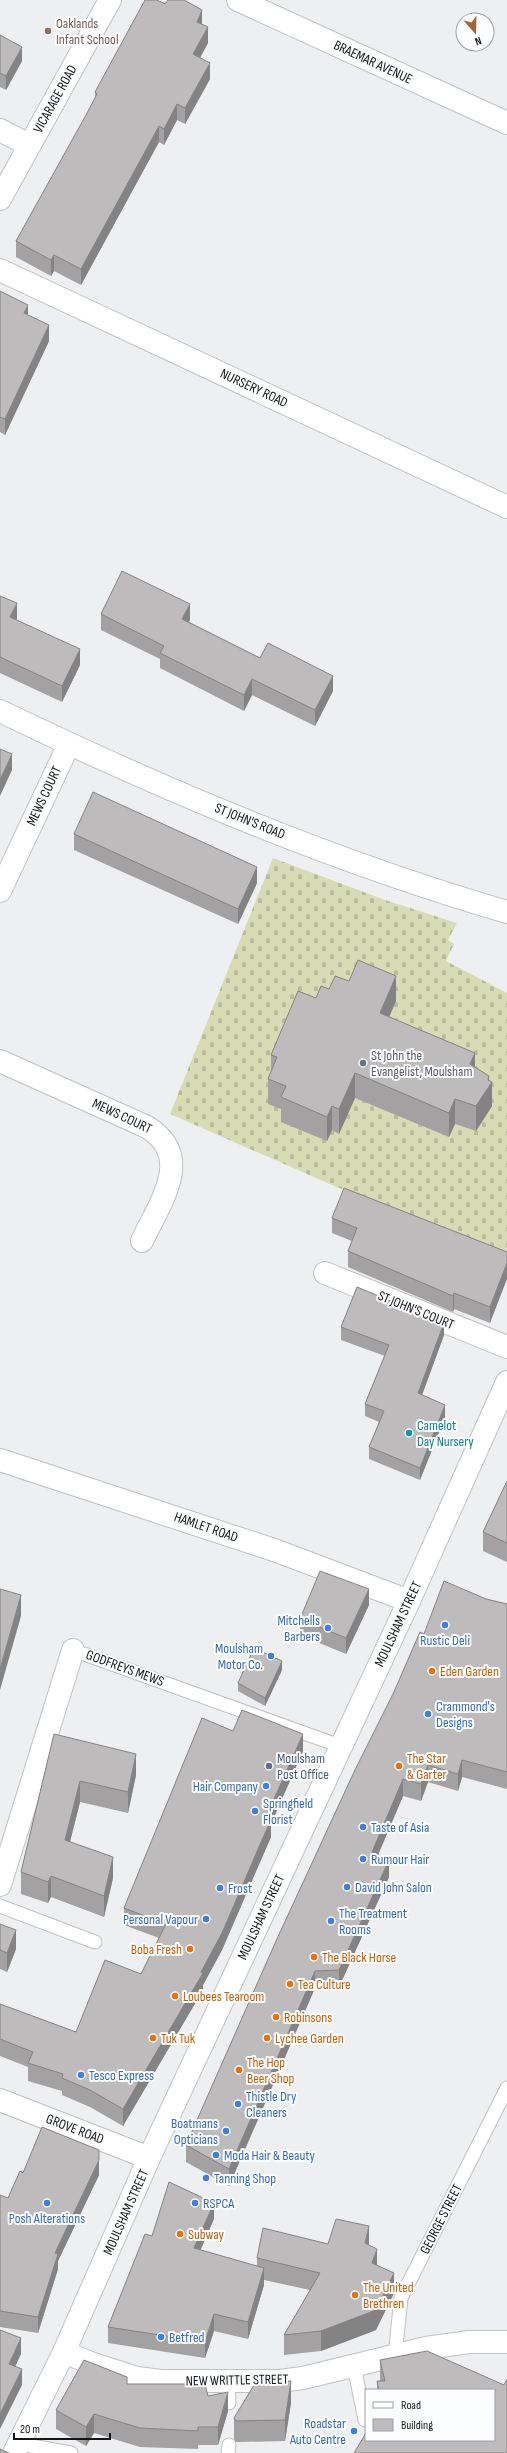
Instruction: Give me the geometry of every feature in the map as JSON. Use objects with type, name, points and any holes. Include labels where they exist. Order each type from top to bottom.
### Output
[{"type":"street","name":"VICARAGE ROAD","points":[[0,199],[110,0]]},
{"type":"street","name":"BRAEMAR AVENUE","points":[[238,0],[507,123]]},
{"type":"street","points":[[0,130],[29,145]]},
{"type":"street","name":"NURSERY ROAD","points":[[0,270],[507,507]]},
{"type":"street","name":"ST JOHN'S ROAD","points":[[0,711],[68,744],[232,815],[347,860],[445,894],[507,912]]},
{"type":"street","name":"MEWS COURT","points":[[0,891],[68,744]]},
{"type":"street","name":"MEWS COURT","points":[[0,1061],[147,1127],[160,1135],[172,1155],[170,1180],[142,1241]]},
{"type":"street","name":"ST JOHN'S COURT","points":[[324,1272],[507,1347]]},
{"type":"street","name":"MOULSHAM STREET","points":[[17,2448],[64,2352],[149,2158],[409,1601],[507,1382]]},
{"type":"street","name":"HAMLET ROAD","points":[[0,1460],[277,1551],[409,1601]]},
{"type":"street","name":"GODFREYS MEWS","points":[[0,1885],[82,1653]]},
{"type":"street","name":"GROVE ROAD","points":[[1,2104],[149,2158]]},
{"type":"street","name":"NEW WRITTLE STREET","points":[[64,2352],[106,2369],[138,2378],[228,2392],[303,2378],[426,2348],[469,2342],[507,2342]]},
{"type":"lane","name":"GODFREYS MEWS","points":[[82,1653],[340,1746]]},
{"type":"lane","points":[[0,1906],[95,1942]]},
{"type":"lane","name":"GEORGE STREET","points":[[395,2356],[401,2298],[507,2088]]},
{"type":"lane","points":[[354,2366],[365,2420]]},
{"type":"lane","points":[[17,2448],[71,2453]]},
{"type":"green space","points":[[273,858],[385,900],[457,923],[448,940],[454,944],[446,961],[507,993],[507,1258],[332,1185],[170,1114]]},
{"type":"building","points":[[145,0],[157,0],[165,4],[168,0],[184,0],[202,10],[197,22],[208,27],[193,54],[210,63],[185,108],[177,104],[164,129],[159,126],[81,269],[54,255],[51,260],[16,241],[86,115],[97,94],[95,92]]},
{"type":"building","points":[[0,35],[22,47],[6,76],[0,73]]},
{"type":"building","points":[[0,291],[28,305],[24,313],[49,325],[5,419],[0,417]]},
{"type":"building","points":[[122,571],[190,604],[182,619],[260,658],[268,643],[333,676],[315,710],[252,679],[244,695],[160,653],[164,646],[101,614]]},
{"type":"building","points":[[0,596],[17,603],[10,617],[80,649],[62,686],[0,657]]},
{"type":"building","points":[[0,749],[12,754],[0,780]]},
{"type":"building","points":[[93,792],[257,867],[238,909],[74,834]]},
{"type":"building","name":"St John the Evangelist, Moulsham","points":[[358,960],[396,976],[380,1013],[475,1053],[470,1064],[489,1076],[488,1080],[492,1082],[476,1106],[455,1099],[449,1113],[355,1073],[339,1109],[332,1106],[327,1117],[281,1097],[286,1086],[268,1079],[277,1057],[271,1055],[298,991],[316,998],[321,986],[329,989],[335,976],[349,981]]},
{"type":"building","points":[[344,1188],[507,1252],[507,1263],[490,1307],[454,1293],[453,1296],[348,1251],[357,1228],[332,1218]]},
{"type":"building","points":[[357,1287],[444,1323],[418,1393],[445,1405],[420,1468],[369,1447],[384,1411],[365,1404],[389,1345],[341,1327]]},
{"type":"building","points":[[507,1481],[507,1543],[483,1532]]},
{"type":"building","points":[[320,1571],[369,1589],[346,1638],[300,1619]]},
{"type":"building","points":[[444,1581],[486,1599],[507,1604],[507,1772],[462,1760],[458,1774],[428,1765],[421,1784],[403,1779],[372,1852],[389,1860],[339,1970],[315,1971],[229,2169],[186,2145],[276,1941],[354,1772],[393,1694],[420,1632],[424,1634]]},
{"type":"building","points":[[0,1589],[21,1595],[0,1669]]},
{"type":"building","points":[[254,1648],[282,1661],[265,1698],[238,1683]]},
{"type":"building","points":[[242,1710],[303,1734],[266,1817],[271,1820],[222,1933],[201,1972],[203,1973],[123,2109],[90,2090],[62,2078],[63,2074],[28,2063],[33,2052],[0,2039],[0,2004],[76,2032],[105,1960],[141,1974],[166,1924],[124,1908],[202,1718],[233,1731]]},
{"type":"building","points":[[54,1734],[136,1754],[128,1792],[80,1781],[65,1840],[113,1857],[104,1896],[51,1876],[48,1882],[21,1872]]},
{"type":"building","points":[[0,1924],[16,1930],[7,1953],[0,1950]]},
{"type":"building","points":[[42,2127],[99,2150],[99,2160],[55,2253],[58,2254],[38,2317],[0,2311],[0,2195],[8,2198],[20,2171],[23,2173]]},
{"type":"building","points":[[169,2182],[214,2203],[194,2248],[264,2268],[248,2322],[214,2314],[205,2342],[108,2327],[145,2234],[152,2236]]},
{"type":"building","points":[[336,2219],[369,2226],[365,2243],[377,2249],[372,2263],[394,2273],[376,2310],[321,2331],[284,2335],[320,2273],[257,2258],[263,2228],[328,2244]]},
{"type":"building","points":[[0,2330],[21,2338],[9,2364],[22,2369],[0,2414]]},
{"type":"building","points":[[427,2351],[504,2385],[507,2379],[507,2453],[354,2453],[365,2435],[365,2441],[495,2441],[495,2389],[379,2389],[377,2381],[385,2381],[380,2360]]},
{"type":"building","points":[[84,2360],[127,2377],[127,2384],[205,2384],[208,2396],[228,2392],[218,2427],[198,2427],[198,2431],[140,2428],[94,2414],[86,2427],[56,2410]]},
{"type":"building","points":[[270,2381],[291,2381],[285,2420],[236,2421],[234,2418],[254,2385]]},
{"type":"building","points":[[0,2449],[9,2453],[0,2453]]},
{"type":"place","name":"Oaklands Infant School","points":[[48,31]]},
{"type":"place","name":"St John the Evangelist, Moulsham","points":[[363,1063]]},
{"type":"place","name":"Camelot Day Nursery","points":[[409,1433]]},
{"type":"place","name":"Rustic Deli","points":[[445,1625]]},
{"type":"place","name":"Mitchells Barbers","points":[[328,1628]]},
{"type":"place","name":"Moulsham Motor Co.","points":[[271,1656]]},
{"type":"place","name":"Eden Garden","points":[[432,1671]]},
{"type":"place","name":"Crammond's Designs","points":[[428,1714]]},
{"type":"place","name":"Moulsham Post Office","points":[[269,1766]]},
{"type":"place","name":"The Star & Garter","points":[[399,1766]]},
{"type":"place","name":"Hair Company","points":[[266,1786]]},
{"type":"place","name":"Springfield Florist","points":[[255,1811]]},
{"type":"place","name":"Taste of Asia","points":[[363,1827]]},
{"type":"place","name":"Rumour Hair","points":[[363,1859]]},
{"type":"place","name":"David John Salon","points":[[347,1887]]},
{"type":"place","name":"Frost","points":[[220,1888]]},
{"type":"place","name":"Personal Vapour","points":[[206,1919]]},
{"type":"place","name":"The Treatment Rooms","points":[[331,1921]]},
{"type":"place","name":"Boba Fresh","points":[[190,1949]]},
{"type":"place","name":"The Black Horse","points":[[314,1957]]},
{"type":"place","name":"Tea Culture","points":[[290,1984]]},
{"type":"place","name":"Loubees Tearoom","points":[[175,1996]]},
{"type":"place","name":"Robinsons","points":[[276,2017]]},
{"type":"place","name":"Tuk Tuk","points":[[153,2038]]},
{"type":"place","name":"Lychee Garden","points":[[267,2038]]},
{"type":"place","name":"The Hop Beer Shop","points":[[239,2070]]},
{"type":"place","name":"Tesco Express","points":[[81,2075]]},
{"type":"place","name":"Thistle Dry Cleaners","points":[[238,2104]]},
{"type":"place","name":"Boatmans Opticians","points":[[226,2131]]},
{"type":"place","name":"Moda Hair & Beauty","points":[[216,2155]]},
{"type":"place","name":"Tanning Shop","points":[[206,2178]]},
{"type":"place","name":"Posh Alterations","points":[[47,2203]]},
{"type":"place","name":"RSPCA","points":[[195,2203]]},
{"type":"place","name":"Subway","points":[[180,2234]]},
{"type":"place","name":"The United Brethren","points":[[355,2295]]},
{"type":"place","name":"Betfred","points":[[161,2337]]},
{"type":"place","name":"Roadstar Auto Centre","points":[[354,2431]]}]
